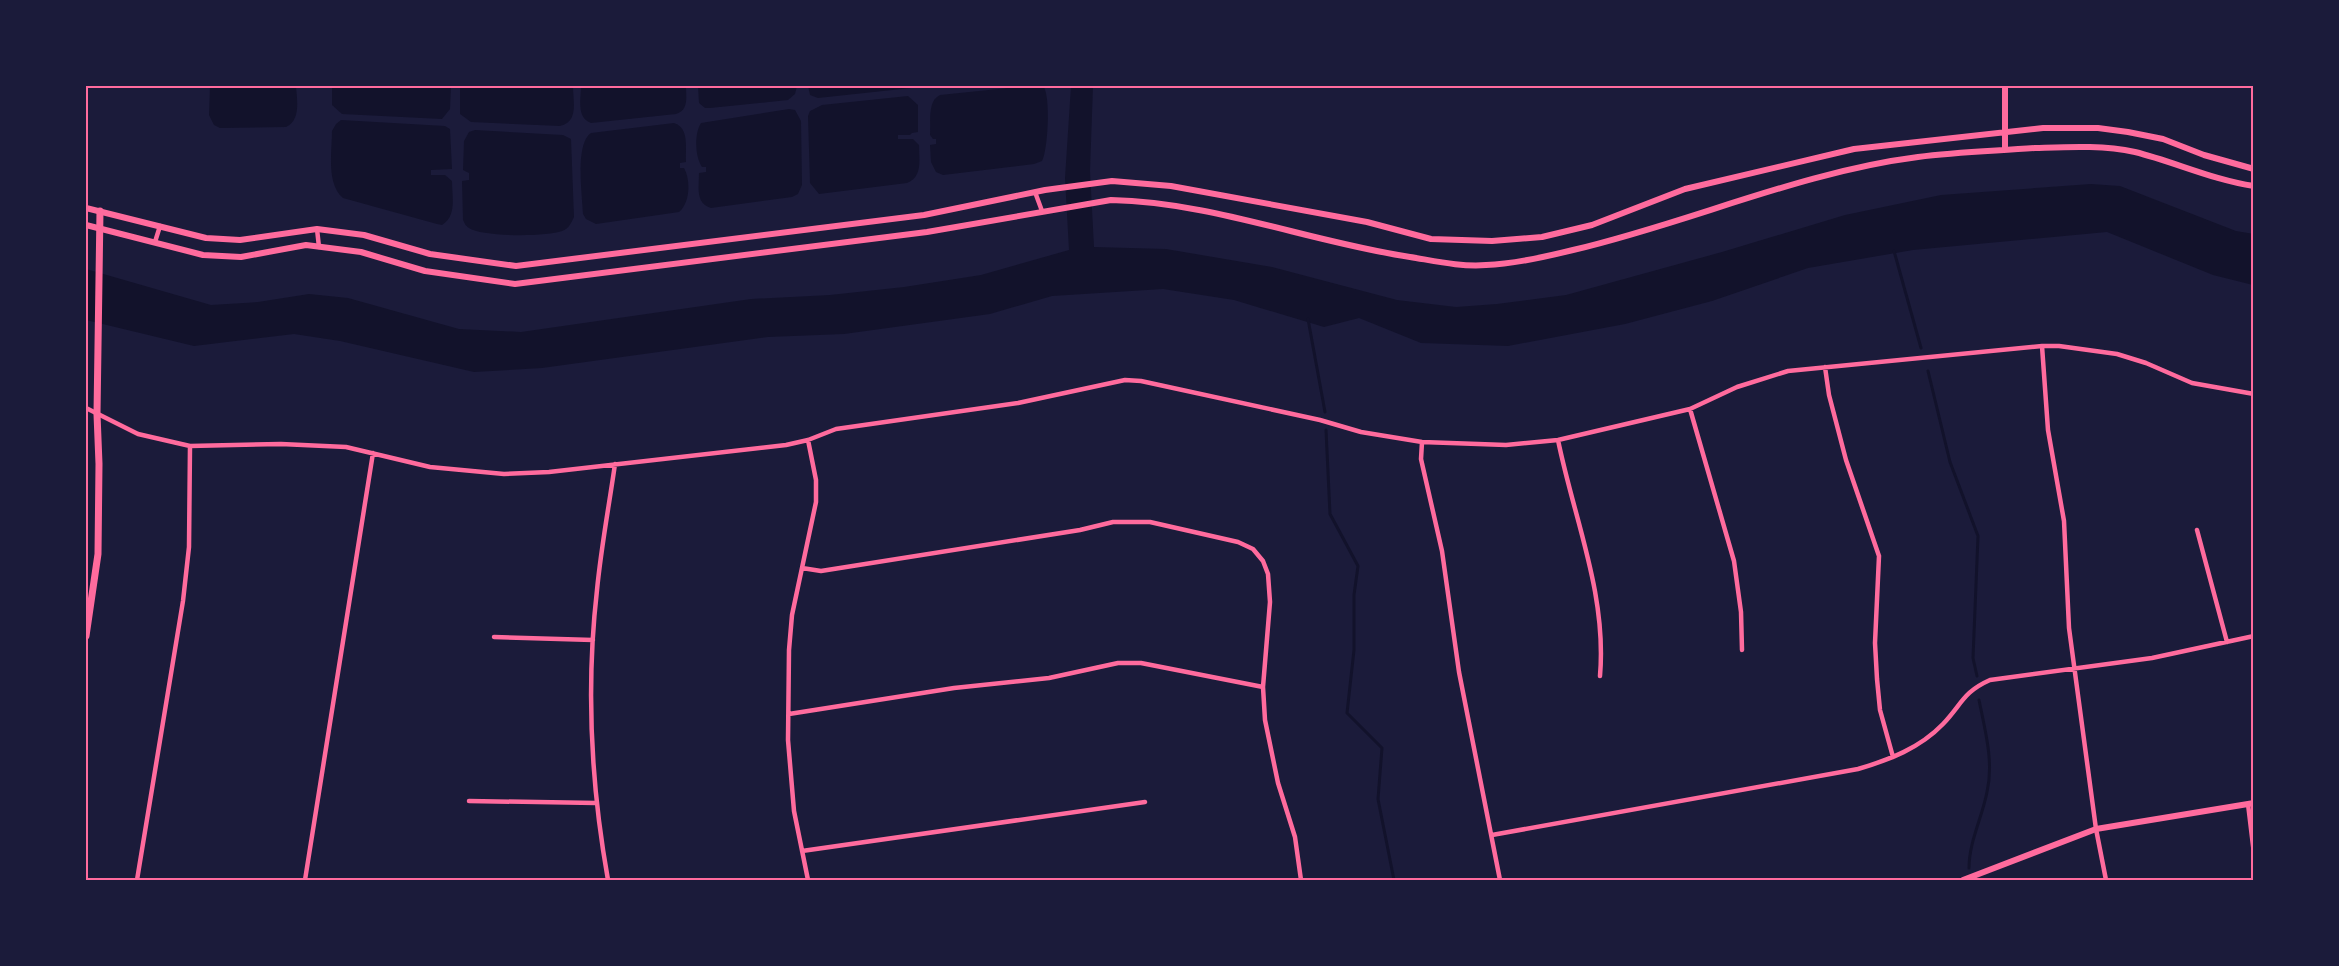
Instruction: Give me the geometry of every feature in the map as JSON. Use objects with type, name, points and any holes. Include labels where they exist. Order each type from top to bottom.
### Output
[{"type":"main road","points":[[86,636],[98,554],[99,212]]},
{"type":"street","points":[[2005,86],[2005,149]]},
{"type":"street","points":[[86,208],[206,237],[240,240],[316,229],[364,235],[430,254],[516,266],[890,220],[988,203],[1045,190],[1100,182],[1141,182],[1171,186],[1367,222],[1431,239],[1492,241],[1542,237],[1592,225],[1684,189],[1854,149],[2006,131],[2067,127],[2128,132],[2163,139],[2204,155],[2253,169]]},
{"type":"street","points":[[86,225],[203,255],[241,257],[306,245],[361,252],[425,271],[515,284],[846,244],[1103,201],[1137,200],[1213,214],[1384,253],[1485,266],[1541,257],[1622,238],[1749,197],[1869,166],[1917,157],[2005,149],[2068,146],[2134,152],[2253,186]]},
{"type":"street","points":[[1035,192],[1044,210]]},
{"type":"street","points":[[155,242],[160,226]]},
{"type":"street","points":[[316,229],[319,247]]},
{"type":"street","points":[[86,408],[138,434],[190,446],[346,447],[430,467],[504,474],[549,472],[786,445],[808,441],[836,429],[1018,403],[1125,380],[1141,381],[1297,415],[1361,432],[1422,442],[1506,445],[1558,440],[1690,410],[1753,381],[1788,372],[2042,346],[2059,346],[2117,354],[2192,383],[2253,394]]},
{"type":"street","points":[[2042,346],[2048,430],[2064,521],[2069,628],[2096,829],[2106,880]]},
{"type":"street","points":[[1825,367],[1829,395],[1846,460],[1879,556],[1876,625],[1877,679],[1880,710],[1893,757]]},
{"type":"street","points":[[1690,410],[1734,561],[1741,612],[1742,650]]},
{"type":"street","points":[[1558,440],[1598,600],[1601,660],[1599,676]]},
{"type":"street","points":[[808,441],[816,480],[816,502],[790,627],[789,714],[789,758],[794,811],[808,880]]},
{"type":"street","points":[[1422,442],[1421,459],[1442,551],[1459,672],[1500,880]]},
{"type":"street","points":[[137,880],[183,601],[189,547],[190,446]]},
{"type":"street","points":[[305,880],[373,453]]},
{"type":"street","points":[[608,880],[596,803],[592,705],[593,640],[598,582],[615,464]]},
{"type":"street","points":[[802,568],[821,571],[1080,530],[1113,522],[1150,522],[1238,542],[1253,549],[1263,561],[1268,574],[1270,602],[1263,687],[1265,720],[1272,758],[1295,837],[1301,880]]},
{"type":"street","points":[[2197,530],[2227,642]]},
{"type":"street","points":[[1492,835],[1858,770],[1921,744],[1944,723],[1968,692],[1990,680],[2152,657],[2253,636]]},
{"type":"street","points":[[494,637],[593,640]]},
{"type":"street","points":[[789,714],[954,688],[1049,678],[1118,663],[1141,663],[1263,687]]},
{"type":"street","points":[[469,801],[596,803]]},
{"type":"street","points":[[802,851],[1145,802]]},
{"type":"street","points":[[1963,880],[2096,829],[2251,803],[2253,854]]},
{"type":"shaded area","points":[[210,86],[296,86],[296,115],[291,124],[286,127],[220,128],[214,125],[209,115]]},
{"type":"shaded area","points":[[332,86],[451,86],[450,109],[442,119],[342,114],[332,105]]},
{"type":"shaded area","points":[[460,86],[573,86],[574,110],[570,120],[560,126],[471,122],[460,114]]},
{"type":"shaded area","points":[[581,86],[686,86],[686,103],[683,109],[676,114],[591,123],[583,117],[581,112]]},
{"type":"shaded area","points":[[698,86],[797,86],[795,94],[788,100],[705,108],[699,103]]},
{"type":"shaded area","points":[[808,86],[913,86],[818,98],[810,95]]},
{"type":"shaded area","points":[[1043,86],[1046,91],[1047,135],[1042,161],[1034,164],[943,175],[936,172],[931,162],[930,145],[936,144],[936,139],[930,135],[930,112],[936,98],[940,95]]},
{"type":"shaded area","points":[[1071,86],[1093,86],[1090,171],[1094,247],[1166,249],[1272,267],[1397,300],[1456,307],[1566,295],[1845,215],[1941,195],[2091,184],[2120,186],[2236,231],[2254,234],[2253,285],[2213,275],[2107,232],[1913,250],[1808,268],[1712,301],[1625,324],[1508,346],[1421,343],[1359,318],[1324,327],[1234,300],[1163,289],[1052,296],[990,314],[844,334],[768,337],[542,368],[474,372],[340,341],[294,334],[194,346],[86,320],[86,269],[211,305],[258,302],[309,294],[348,298],[459,329],[521,332],[751,299],[830,295],[981,275],[1069,250],[1065,178]]},
{"type":"shaded area","points":[[908,96],[918,105],[918,132],[898,135],[898,139],[913,139],[919,145],[919,167],[916,176],[907,183],[819,194],[810,183],[808,116],[810,111],[822,105]]},
{"type":"shaded area","points":[[789,109],[795,110],[801,121],[802,185],[798,194],[792,197],[711,208],[706,206],[700,198],[699,189],[699,173],[706,172],[706,167],[702,167],[697,152],[696,139],[701,123]]},
{"type":"shaded area","points":[[341,120],[445,126],[450,129],[452,169],[431,170],[431,175],[445,175],[452,181],[453,206],[447,221],[442,225],[437,224],[343,198],[334,184],[331,167],[332,131]]},
{"type":"shaded area","points":[[674,123],[682,129],[686,140],[686,162],[680,163],[680,168],[684,168],[688,179],[687,197],[683,208],[679,212],[596,224],[586,219],[583,214],[581,158],[586,139],[591,133]]},
{"type":"shaded area","points":[[475,130],[563,135],[571,139],[574,217],[568,227],[554,233],[514,235],[476,231],[467,226],[463,220],[462,181],[469,180],[469,173],[463,170],[464,141],[469,132]]},
{"type":"waterway","points":[[1894,251],[1921,348]]},
{"type":"waterway","points":[[1308,319],[1325,412]]},
{"type":"waterway","points":[[1928,371],[1950,462],[1978,536],[1973,658],[1977,676]]},
{"type":"waterway","points":[[1326,430],[1330,514],[1358,566],[1354,595],[1354,650],[1347,713],[1382,748],[1378,799],[1394,880]]},
{"type":"waterway","points":[[1969,868],[1973,839],[1985,802],[1990,769],[1979,700]]}]
